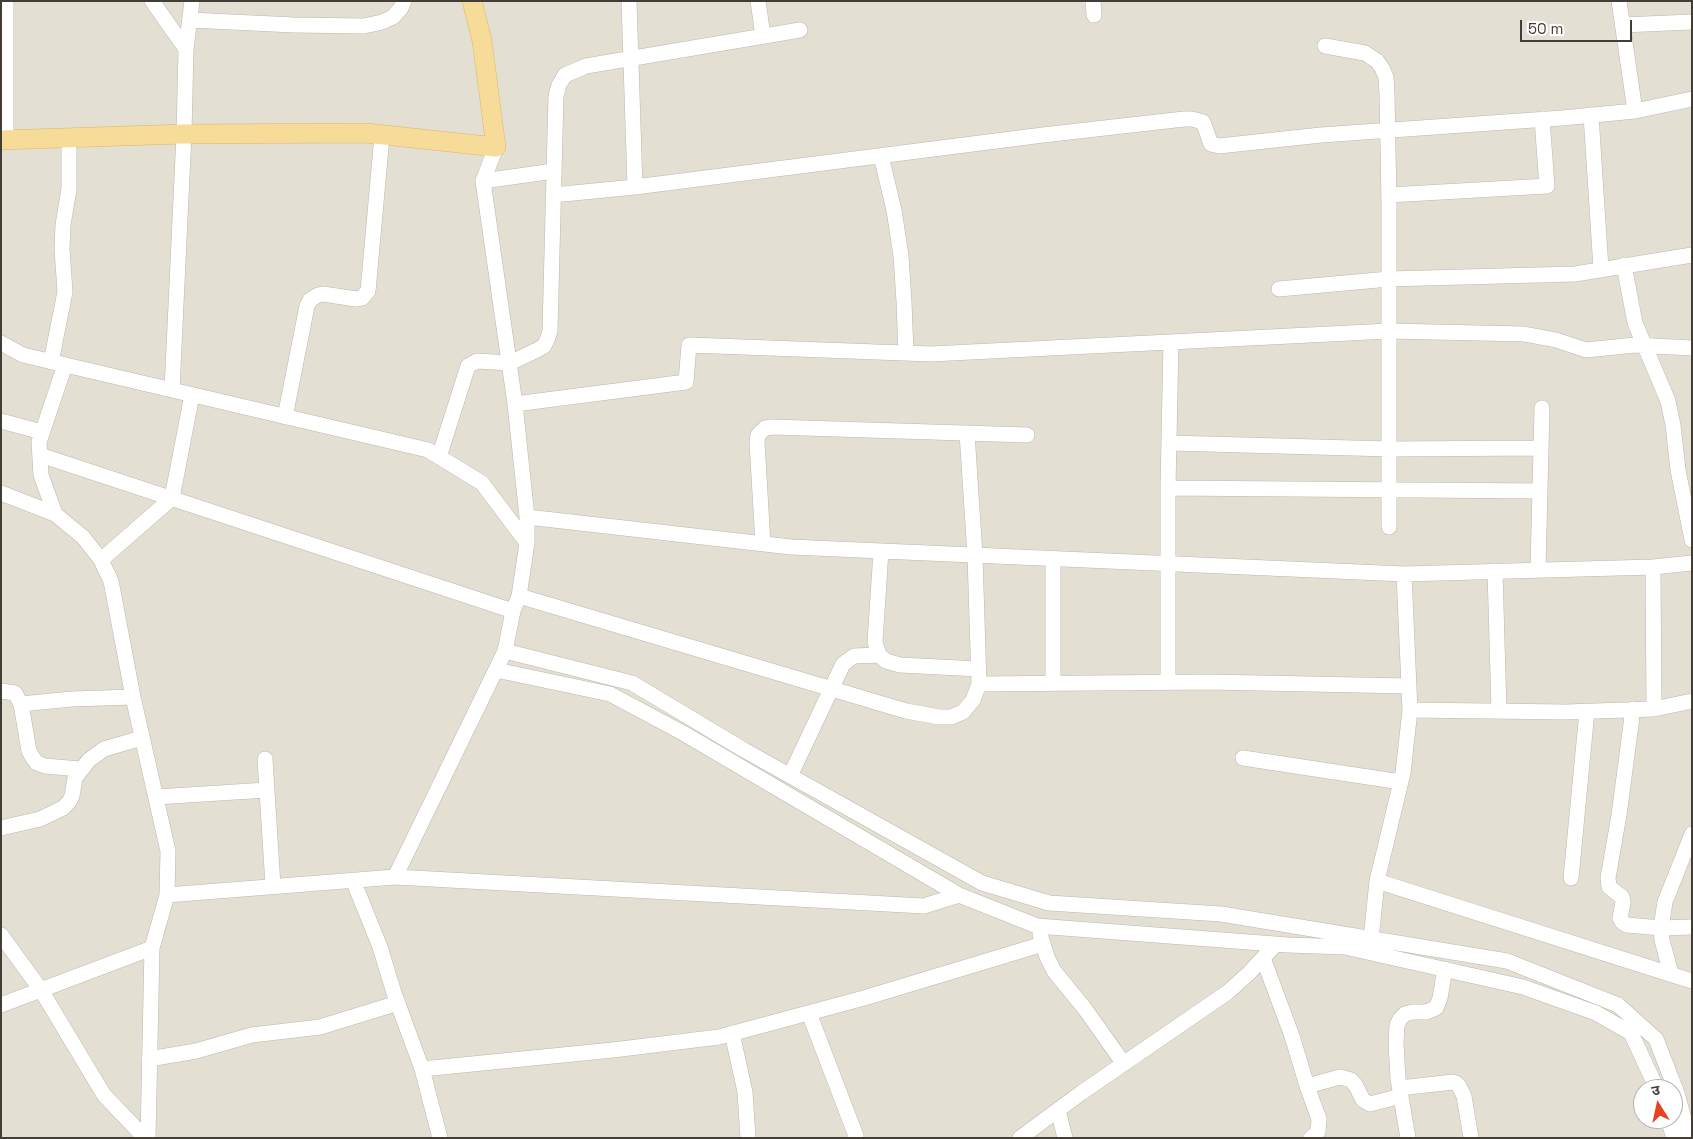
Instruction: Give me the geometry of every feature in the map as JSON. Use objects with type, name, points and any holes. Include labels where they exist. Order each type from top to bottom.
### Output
[{"type":"main road","points":[[4,140],[184,134],[366,133],[496,147],[482,41],[472,1]]},
{"type":"street","points":[[4,140],[6,1]]},
{"type":"street","points":[[152,1],[186,49]]},
{"type":"street","points":[[172,390],[186,49],[192,1]]},
{"type":"street","points":[[190,20],[364,26],[382,22],[393,17],[404,1]]},
{"type":"street","points":[[629,1],[635,187]]},
{"type":"street","points":[[758,1],[763,36]]},
{"type":"street","points":[[1619,1],[1635,110]]},
{"type":"street","points":[[1622,25],[1692,22]]},
{"type":"street","points":[[439,457],[468,366],[477,361],[510,363],[544,346],[550,331],[556,96],[559,85],[565,75],[586,66],[800,30]]},
{"type":"street","points":[[1325,46],[1365,53],[1377,61],[1386,78],[1389,278],[1389,527]]},
{"type":"street","points":[[553,195],[635,187],[1033,136],[1192,119],[1203,122],[1211,144],[1214,146],[1387,130],[1591,115],[1635,110],[1692,99]]},
{"type":"street","points":[[1591,115],[1601,269]]},
{"type":"street","points":[[1388,195],[1547,186],[1542,119]]},
{"type":"street","points":[[285,417],[307,306],[310,300],[323,294],[356,299],[362,298],[368,291],[382,136]]},
{"type":"street","points":[[55,514],[41,476],[39,442],[58,363],[65,292],[62,249],[68,189],[69,139]]},
{"type":"street","points":[[394,877],[505,651],[513,611],[519,596],[527,543],[527,517],[515,404],[483,181],[496,147]]},
{"type":"street","points":[[881,156],[894,210],[900,256],[906,352]]},
{"type":"street","points":[[483,181],[554,171]]},
{"type":"street","points":[[1279,289],[1389,278],[1575,274],[1692,255]]},
{"type":"street","points":[[1624,265],[1634,323],[1668,401],[1685,468],[1692,540]]},
{"type":"street","points":[[515,404],[686,382],[689,345],[941,353],[1389,331],[1524,334],[1556,340],[1586,350],[1635,345],[1692,348]]},
{"type":"street","points":[[1168,683],[1168,488],[1171,342]]},
{"type":"street","points":[[1,343],[23,355],[428,450],[482,483],[527,543]]},
{"type":"street","points":[[101,560],[172,498],[192,395]]},
{"type":"street","points":[[1538,570],[1542,408]]},
{"type":"street","points":[[1,420],[42,432]]},
{"type":"street","points":[[763,544],[757,442],[758,435],[765,428],[772,426],[1027,436]]},
{"type":"street","points":[[519,596],[906,711],[939,718],[951,717],[963,712],[973,700],[979,676],[966,433]]},
{"type":"street","points":[[1169,444],[1390,449],[1541,448]]},
{"type":"street","points":[[40,454],[513,611]]},
{"type":"street","points":[[1168,488],[1540,492]]},
{"type":"street","points":[[1,493],[55,514],[83,538],[101,560],[111,580],[133,697],[168,851],[167,895],[152,948],[150,1059],[146,1138]]},
{"type":"street","points":[[527,517],[791,547],[1404,574],[1653,567],[1692,563]]},
{"type":"street","points":[[881,551],[875,642],[879,654],[886,661],[900,665],[979,676],[1053,683],[1409,686]]},
{"type":"street","points":[[1053,559],[1053,683]]},
{"type":"street","points":[[1653,567],[1654,709]]},
{"type":"street","points":[[1495,571],[1499,711]]},
{"type":"street","points":[[1371,939],[1377,881],[1401,782],[1410,710],[1404,574]]},
{"type":"street","points":[[505,651],[632,683],[790,776],[982,883],[1049,903],[1221,914],[1507,961],[1618,1005],[1656,1039],[1674,1079]]},
{"type":"street","points":[[790,776],[843,664],[854,656],[879,654]]},
{"type":"street","points":[[496,670],[610,694],[682,733],[959,895],[1037,926],[1276,944],[1345,946],[1523,987],[1596,1013],[1631,1033],[1652,1079]]},
{"type":"street","points":[[1,691],[15,692],[21,704],[29,751],[36,762],[45,766],[80,769]]},
{"type":"street","points":[[21,704],[72,699],[133,697]]},
{"type":"street","points":[[1410,710],[1587,711],[1654,709],[1692,701]]},
{"type":"street","points":[[1633,709],[1608,884],[1611,890],[1622,897],[1620,918],[1627,925],[1661,928],[1692,927]]},
{"type":"street","points":[[1571,878],[1587,711]]},
{"type":"street","points":[[1,828],[40,818],[63,808],[69,802],[75,778],[80,769],[89,760],[104,749],[142,738]]},
{"type":"street","points":[[1243,758],[1401,782]]},
{"type":"street","points":[[265,759],[273,886]]},
{"type":"street","points":[[156,797],[267,790]]},
{"type":"street","points":[[1671,974],[1662,940],[1661,928],[1665,902],[1692,834]]},
{"type":"street","points":[[167,895],[394,877],[924,906],[959,895]]},
{"type":"street","points":[[353,880],[380,947],[422,1069],[440,1138]]},
{"type":"street","points":[[1377,881],[1692,981]]},
{"type":"street","points":[[1037,926],[1054,971],[1085,1009],[1124,1064]]},
{"type":"street","points":[[1,935],[41,990],[104,1095],[146,1138]]},
{"type":"street","points":[[422,1069],[613,1050],[719,1037],[864,998],[1043,944]]},
{"type":"street","points":[[1020,1138],[1228,992],[1276,944]]},
{"type":"street","points":[[1,1005],[152,948]]},
{"type":"street","points":[[1264,958],[1319,1119],[1318,1132],[1311,1138]]},
{"type":"street","points":[[1408,1138],[1400,1092],[1396,1043],[1397,1025],[1405,1014],[1426,1012],[1436,1008],[1440,998],[1445,969]]},
{"type":"street","points":[[150,1059],[196,1051],[252,1035],[320,1027],[398,1003]]},
{"type":"street","points":[[809,1013],[856,1136]]},
{"type":"street","points":[[732,1033],[745,1092],[748,1138]]},
{"type":"street","points":[[1307,1086],[1340,1077],[1350,1080],[1356,1086],[1363,1100],[1370,1104],[1400,1092],[1453,1082],[1459,1086],[1464,1096],[1471,1138]]},
{"type":"street","points":[[1683,1108],[1689,1138]]},
{"type":"street","points":[[1058,1110],[1065,1138]]},
{"type":"shaded area","points":[[1,1],[1692,1],[1692,1138],[1,1138]]}]
